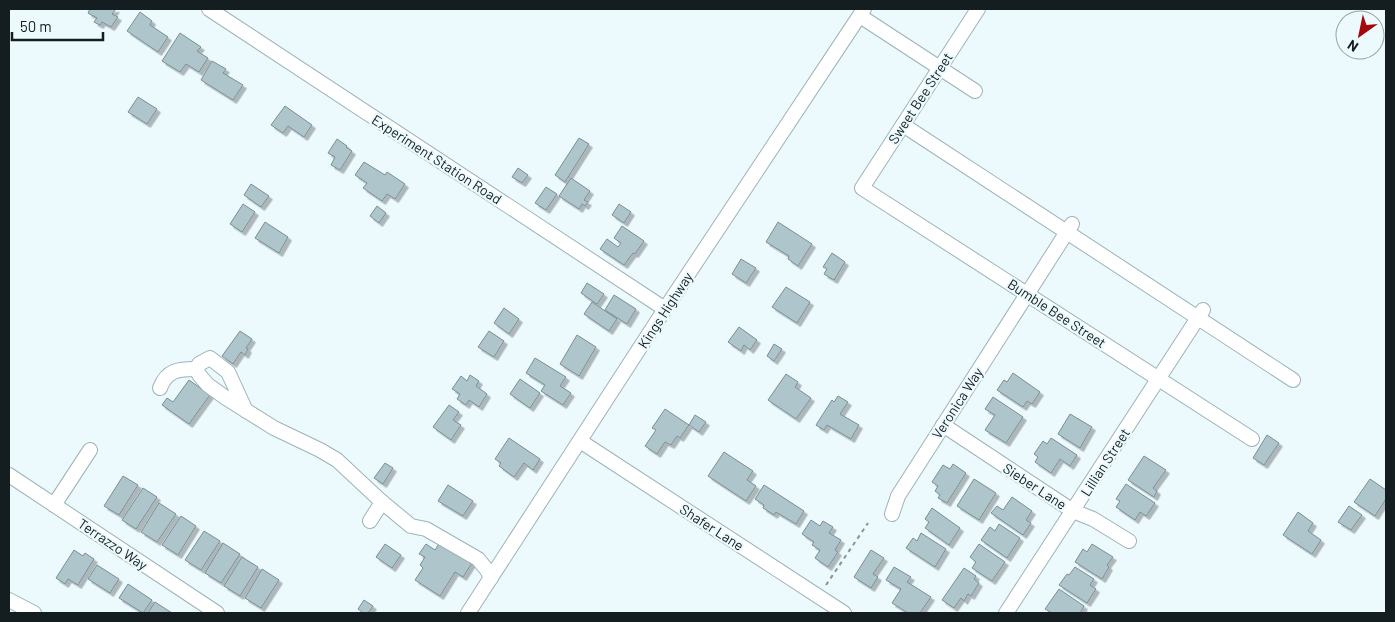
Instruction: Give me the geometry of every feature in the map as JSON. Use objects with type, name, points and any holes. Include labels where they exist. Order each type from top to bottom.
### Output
[{"type":"street","name":"Experiment Station Road","points":[[208,9],[665,309]]},
{"type":"street","name":"Sweet Bee Street","points":[[862,188],[978,9]]},
{"type":"street","name":"Kings Highway","points":[[468,613],[665,309],[862,12]]},
{"type":"street","points":[[862,12],[975,91]]},
{"type":"street","points":[[903,125],[1070,228],[1201,314],[1293,380]]},
{"type":"street","name":"Bumble Bee Street","points":[[862,188],[1252,438]]},
{"type":"street","name":"Veronica Way","points":[[892,514],[898,496],[1070,228]]},
{"type":"street","name":"Lillian Street","points":[[1006,613],[1201,314]]},
{"type":"street","points":[[196,369],[199,364],[210,358],[218,362],[228,372],[246,411]]},
{"type":"street","points":[[160,388],[163,379],[176,370],[196,369]]},
{"type":"street","points":[[196,369],[208,385],[246,411],[274,428],[337,460],[411,526],[426,529],[478,560],[491,578]]},
{"type":"street","name":"Sieber Lane","points":[[943,425],[1073,511],[1093,519],[1129,541]]},
{"type":"street","name":"Shafer Lane","points":[[580,441],[844,613]]},
{"type":"street","points":[[54,505],[90,450]]},
{"type":"street","name":"Terrazzo Way","points":[[9,475],[217,613]]},
{"type":"street","points":[[370,521],[382,502]]},
{"type":"street","points":[[9,600],[34,613]]},
{"type":"path","points":[[826,585],[868,524]]},
{"type":"building","points":[[90,9],[116,9],[112,14],[118,17],[111,27],[102,22],[100,25],[94,22],[97,18],[88,13]]},
{"type":"building","points":[[140,12],[152,21],[150,25],[168,37],[158,52],[127,31]]},
{"type":"building","points":[[180,33],[201,47],[197,51],[208,58],[199,72],[186,64],[180,72],[162,61]]},
{"type":"building","points":[[212,61],[226,69],[223,73],[243,85],[233,100],[201,80]]},
{"type":"building","points":[[138,97],[157,109],[147,124],[128,112]]},
{"type":"building","points":[[285,106],[312,125],[304,137],[288,126],[283,133],[271,125]]},
{"type":"building","points":[[579,138],[589,144],[565,182],[555,175]]},
{"type":"building","points":[[337,139],[352,151],[340,170],[331,165],[335,157],[328,153]]},
{"type":"building","points":[[364,162],[385,175],[387,172],[405,184],[395,199],[387,194],[382,201],[363,188],[367,183],[355,175]]},
{"type":"building","points":[[518,168],[528,175],[522,183],[512,177]]},
{"type":"building","points":[[571,178],[590,191],[584,200],[588,202],[585,206],[582,204],[579,209],[559,196]]},
{"type":"building","points":[[251,184],[269,196],[261,207],[244,195]]},
{"type":"building","points":[[546,187],[557,194],[546,210],[535,203]]},
{"type":"building","points":[[243,204],[255,212],[242,232],[230,224]]},
{"type":"building","points":[[619,204],[631,212],[624,223],[612,215]]},
{"type":"building","points":[[377,206],[386,213],[379,223],[370,216]]},
{"type":"building","points":[[265,222],[288,237],[279,253],[255,238]]},
{"type":"building","points":[[778,222],[812,244],[798,266],[788,259],[789,256],[766,242]]},
{"type":"building","points":[[622,226],[644,241],[624,265],[600,249],[607,239],[618,247],[621,243],[614,238]]},
{"type":"building","points":[[832,253],[845,262],[834,280],[824,274],[827,269],[823,267]]},
{"type":"building","points":[[741,259],[756,268],[746,283],[732,274]]},
{"type":"building","points":[[587,283],[604,294],[597,304],[581,293]]},
{"type":"building","points":[[786,287],[810,302],[797,323],[772,307]]},
{"type":"building","points":[[614,295],[636,309],[627,324],[605,310]]},
{"type":"building","points":[[592,302],[617,319],[609,331],[584,314]]},
{"type":"building","points":[[504,308],[519,319],[509,334],[494,323]]},
{"type":"building","points":[[739,327],[757,340],[750,350],[744,345],[741,351],[728,342]]},
{"type":"building","points":[[240,331],[252,339],[246,348],[248,349],[245,355],[241,352],[233,364],[222,356]]},
{"type":"building","points":[[489,331],[504,341],[494,357],[478,347]]},
{"type":"building","points":[[577,335],[596,347],[579,376],[560,364]]},
{"type":"building","points":[[774,344],[782,349],[774,361],[767,356]]},
{"type":"building","points":[[535,358],[566,377],[560,386],[571,393],[563,405],[541,391],[545,385],[526,373]]},
{"type":"building","points":[[1013,373],[1040,392],[1032,404],[1027,401],[1023,407],[997,390],[1004,380],[1007,382]]},
{"type":"building","points":[[786,374],[798,382],[795,387],[811,398],[796,419],[768,400]]},
{"type":"building","points":[[470,375],[479,381],[476,386],[487,394],[479,407],[469,400],[466,405],[457,399],[460,394],[452,389],[461,376],[467,381]]},
{"type":"building","points":[[520,379],[540,393],[530,408],[510,394]]},
{"type":"building","points":[[189,380],[210,395],[189,424],[162,405],[167,398],[173,402]]},
{"type":"building","points":[[838,396],[848,402],[840,414],[859,425],[851,439],[827,425],[824,430],[816,425],[832,400],[834,402]]},
{"type":"building","points":[[993,397],[1023,417],[1006,443],[985,430],[995,415],[985,409]]},
{"type":"building","points":[[449,405],[459,412],[453,420],[461,425],[451,440],[433,427]]},
{"type":"building","points":[[665,409],[689,425],[680,438],[677,436],[671,445],[665,442],[657,454],[645,446],[656,430],[652,428]]},
{"type":"building","points":[[1070,414],[1092,427],[1080,448],[1058,434]]},
{"type":"building","points":[[695,415],[706,422],[699,432],[689,425]]},
{"type":"building","points":[[1267,435],[1279,443],[1264,465],[1253,458]]},
{"type":"building","points":[[509,438],[540,459],[533,470],[524,463],[514,477],[499,466],[501,463],[495,459]]},
{"type":"building","points":[[1051,438],[1077,455],[1070,466],[1060,459],[1051,473],[1035,462],[1038,457],[1034,454],[1043,441],[1047,444]]},
{"type":"building","points":[[724,452],[753,471],[747,480],[756,486],[746,501],[708,476]]},
{"type":"building","points":[[1144,456],[1166,470],[1153,488],[1157,491],[1154,497],[1128,480]]},
{"type":"building","points":[[385,463],[393,468],[383,484],[374,478]]},
{"type":"building","points":[[953,464],[966,473],[947,503],[938,498],[940,495],[935,491],[938,486],[932,482],[943,465],[950,469]]},
{"type":"building","points":[[123,476],[138,485],[119,515],[104,506]]},
{"type":"building","points":[[974,479],[996,493],[979,520],[957,506]]},
{"type":"building","points":[[1370,479],[1386,490],[1386,499],[1375,516],[1354,502]]},
{"type":"building","points":[[1126,484],[1155,503],[1146,516],[1140,512],[1135,520],[1116,507],[1120,501],[1116,499]]},
{"type":"building","points":[[448,485],[473,501],[463,516],[438,501]]},
{"type":"building","points":[[764,485],[804,511],[796,524],[776,512],[774,515],[763,508],[764,505],[755,499]]},
{"type":"building","points":[[143,488],[157,497],[136,529],[122,520]]},
{"type":"building","points":[[1012,497],[1032,511],[1026,520],[1031,523],[1023,535],[991,513],[997,506],[1003,510]]},
{"type":"building","points":[[159,503],[176,514],[157,542],[141,532]]},
{"type":"building","points":[[1349,506],[1362,515],[1351,530],[1338,522]]},
{"type":"building","points":[[932,508],[960,528],[949,545],[925,528],[929,522],[925,519]]},
{"type":"building","points":[[1298,512],[1313,523],[1308,531],[1321,540],[1312,554],[1283,535]]},
{"type":"building","points":[[181,516],[196,526],[178,555],[162,545]]},
{"type":"building","points":[[811,520],[820,526],[823,521],[833,527],[829,533],[841,540],[835,550],[838,552],[828,567],[815,558],[820,550],[812,545],[814,542],[802,534]]},
{"type":"building","points":[[999,524],[1020,538],[1007,558],[981,540],[990,527],[995,531]]},
{"type":"building","points":[[204,531],[220,541],[201,570],[185,560]]},
{"type":"building","points":[[921,533],[946,549],[935,567],[906,548],[913,538],[917,541]]},
{"type":"building","points":[[440,542],[472,563],[463,577],[455,572],[440,596],[415,580],[423,568],[420,565],[425,557],[419,554],[426,544],[435,550]]},
{"type":"building","points":[[223,543],[240,554],[221,583],[205,573]]},
{"type":"building","points":[[385,544],[401,555],[392,568],[376,557]]},
{"type":"building","points":[[979,544],[1005,562],[992,581],[972,568],[976,562],[970,557]]},
{"type":"building","points":[[1092,544],[1113,557],[1107,565],[1109,567],[1102,579],[1075,562],[1083,549],[1087,552]]},
{"type":"building","points":[[74,550],[83,556],[85,553],[94,559],[78,585],[68,579],[65,584],[56,578]]},
{"type":"building","points":[[871,550],[884,558],[873,574],[878,577],[871,588],[854,577]]},
{"type":"building","points":[[242,557],[258,567],[240,596],[224,586]]},
{"type":"building","points":[[97,565],[119,579],[110,593],[88,579]]},
{"type":"building","points":[[894,567],[911,577],[907,582],[931,597],[920,613],[908,613],[892,603],[901,589],[886,580]]},
{"type":"building","points":[[1075,567],[1094,579],[1090,585],[1096,589],[1087,603],[1059,585]]},
{"type":"building","points":[[964,568],[976,576],[974,579],[979,583],[971,596],[968,594],[964,601],[961,598],[954,608],[942,600]]},
{"type":"building","points":[[262,569],[279,580],[261,608],[245,598]]},
{"type":"building","points":[[128,584],[152,600],[143,613],[119,598]]},
{"type":"building","points":[[1059,589],[1084,606],[1080,613],[1052,613],[1045,609]]},
{"type":"building","points":[[364,600],[373,606],[368,613],[361,613],[358,609]]},
{"type":"building","points":[[155,602],[172,613],[148,613]]}]
